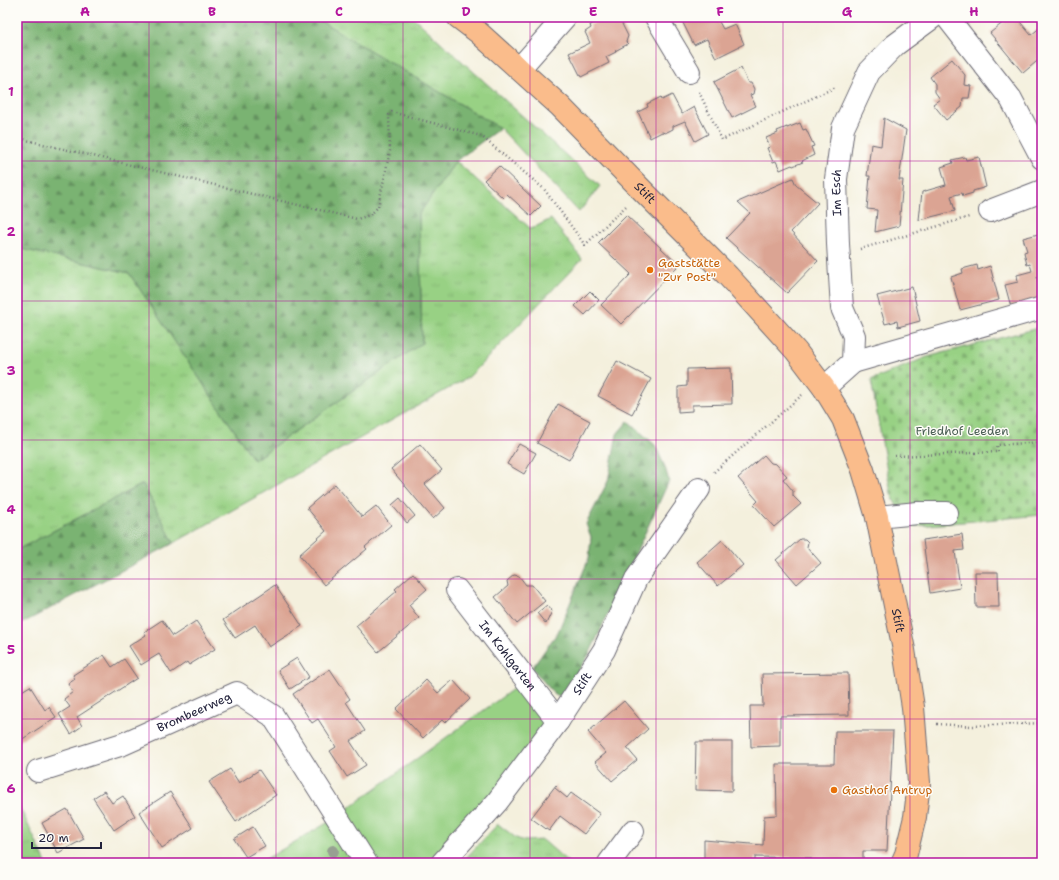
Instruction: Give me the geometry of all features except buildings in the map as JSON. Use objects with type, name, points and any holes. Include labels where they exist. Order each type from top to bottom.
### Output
[{"type":"main road","name":"Stift","points":[[458,17],[479,33],[560,106],[728,276],[796,351],[822,385],[843,420],[863,470],[877,517],[904,650],[913,707],[919,783],[915,817],[906,854],[902,863]]},
{"type":"street","points":[[519,69],[565,17]]},
{"type":"street","points":[[656,17],[689,72]]},
{"type":"street","name":"Im Esch","points":[[853,362],[854,336],[842,308],[839,256],[836,179],[843,128],[869,72],[895,45],[933,17]]},
{"type":"street","points":[[947,17],[1011,99],[1042,158]]},
{"type":"street","points":[[990,211],[1042,192]]},
{"type":"street","points":[[822,385],[853,362],[1042,308]]},
{"type":"street","name":"Stift","points":[[442,863],[497,802],[558,721],[604,650],[636,579],[699,489]]},
{"type":"street","points":[[877,517],[947,513]]},
{"type":"street","name":"Im Kohlgarten","points":[[457,590],[558,721]]},
{"type":"street","name":"Brombeerweg","points":[[38,771],[123,744],[237,693],[273,716],[366,863]]},
{"type":"street","points":[[609,863],[633,831]]},
{"type":"path","points":[[689,72],[722,140],[838,86]]},
{"type":"path","points":[[17,136],[26,140],[357,219],[370,215],[378,207],[390,151],[389,115],[392,112],[481,136],[544,189],[585,245],[643,191]]},
{"type":"path","points":[[839,256],[990,211]]},
{"type":"path","points":[[699,489],[713,473],[801,395],[822,385]]},
{"type":"path","points":[[895,456],[998,452],[997,444],[1042,442]]},
{"type":"path","points":[[914,724],[972,726],[1042,724]]},
{"type":"green space","points":[[17,17],[314,17],[500,128],[456,161],[419,214],[422,343],[254,460],[129,273],[17,248]]},
{"type":"green space","points":[[314,17],[413,17],[600,186],[579,212],[500,128]]},
{"type":"green space","points":[[456,161],[531,229],[551,219],[582,259],[469,377],[174,543],[143,484],[17,550],[17,248],[129,273],[254,460],[422,343],[419,214]]},
{"type":"green space","name":"Friedhof Leeden","points":[[1042,327],[1042,515],[906,527],[891,493],[871,380],[927,357]]},
{"type":"green space","points":[[628,421],[655,445],[665,467],[669,481],[589,655],[568,687],[560,696],[555,695],[532,668],[558,632],[589,558],[591,537],[586,524],[608,481],[617,434]]},
{"type":"green space","points":[[143,484],[174,543],[17,626],[17,550]]},
{"type":"green space","points":[[520,684],[548,721],[492,799],[430,863],[259,863],[332,820]]},
{"type":"green space","points":[[17,801],[46,863],[17,863]]},
{"type":"green space","points":[[498,824],[516,838],[524,841],[543,840],[569,863],[461,863]]},
{"type":"place","name":"Gaststätte \"Zur Post\"","points":[[650,270]]},
{"type":"place","name":"Gasthof Antrup","points":[[834,790]]}]
